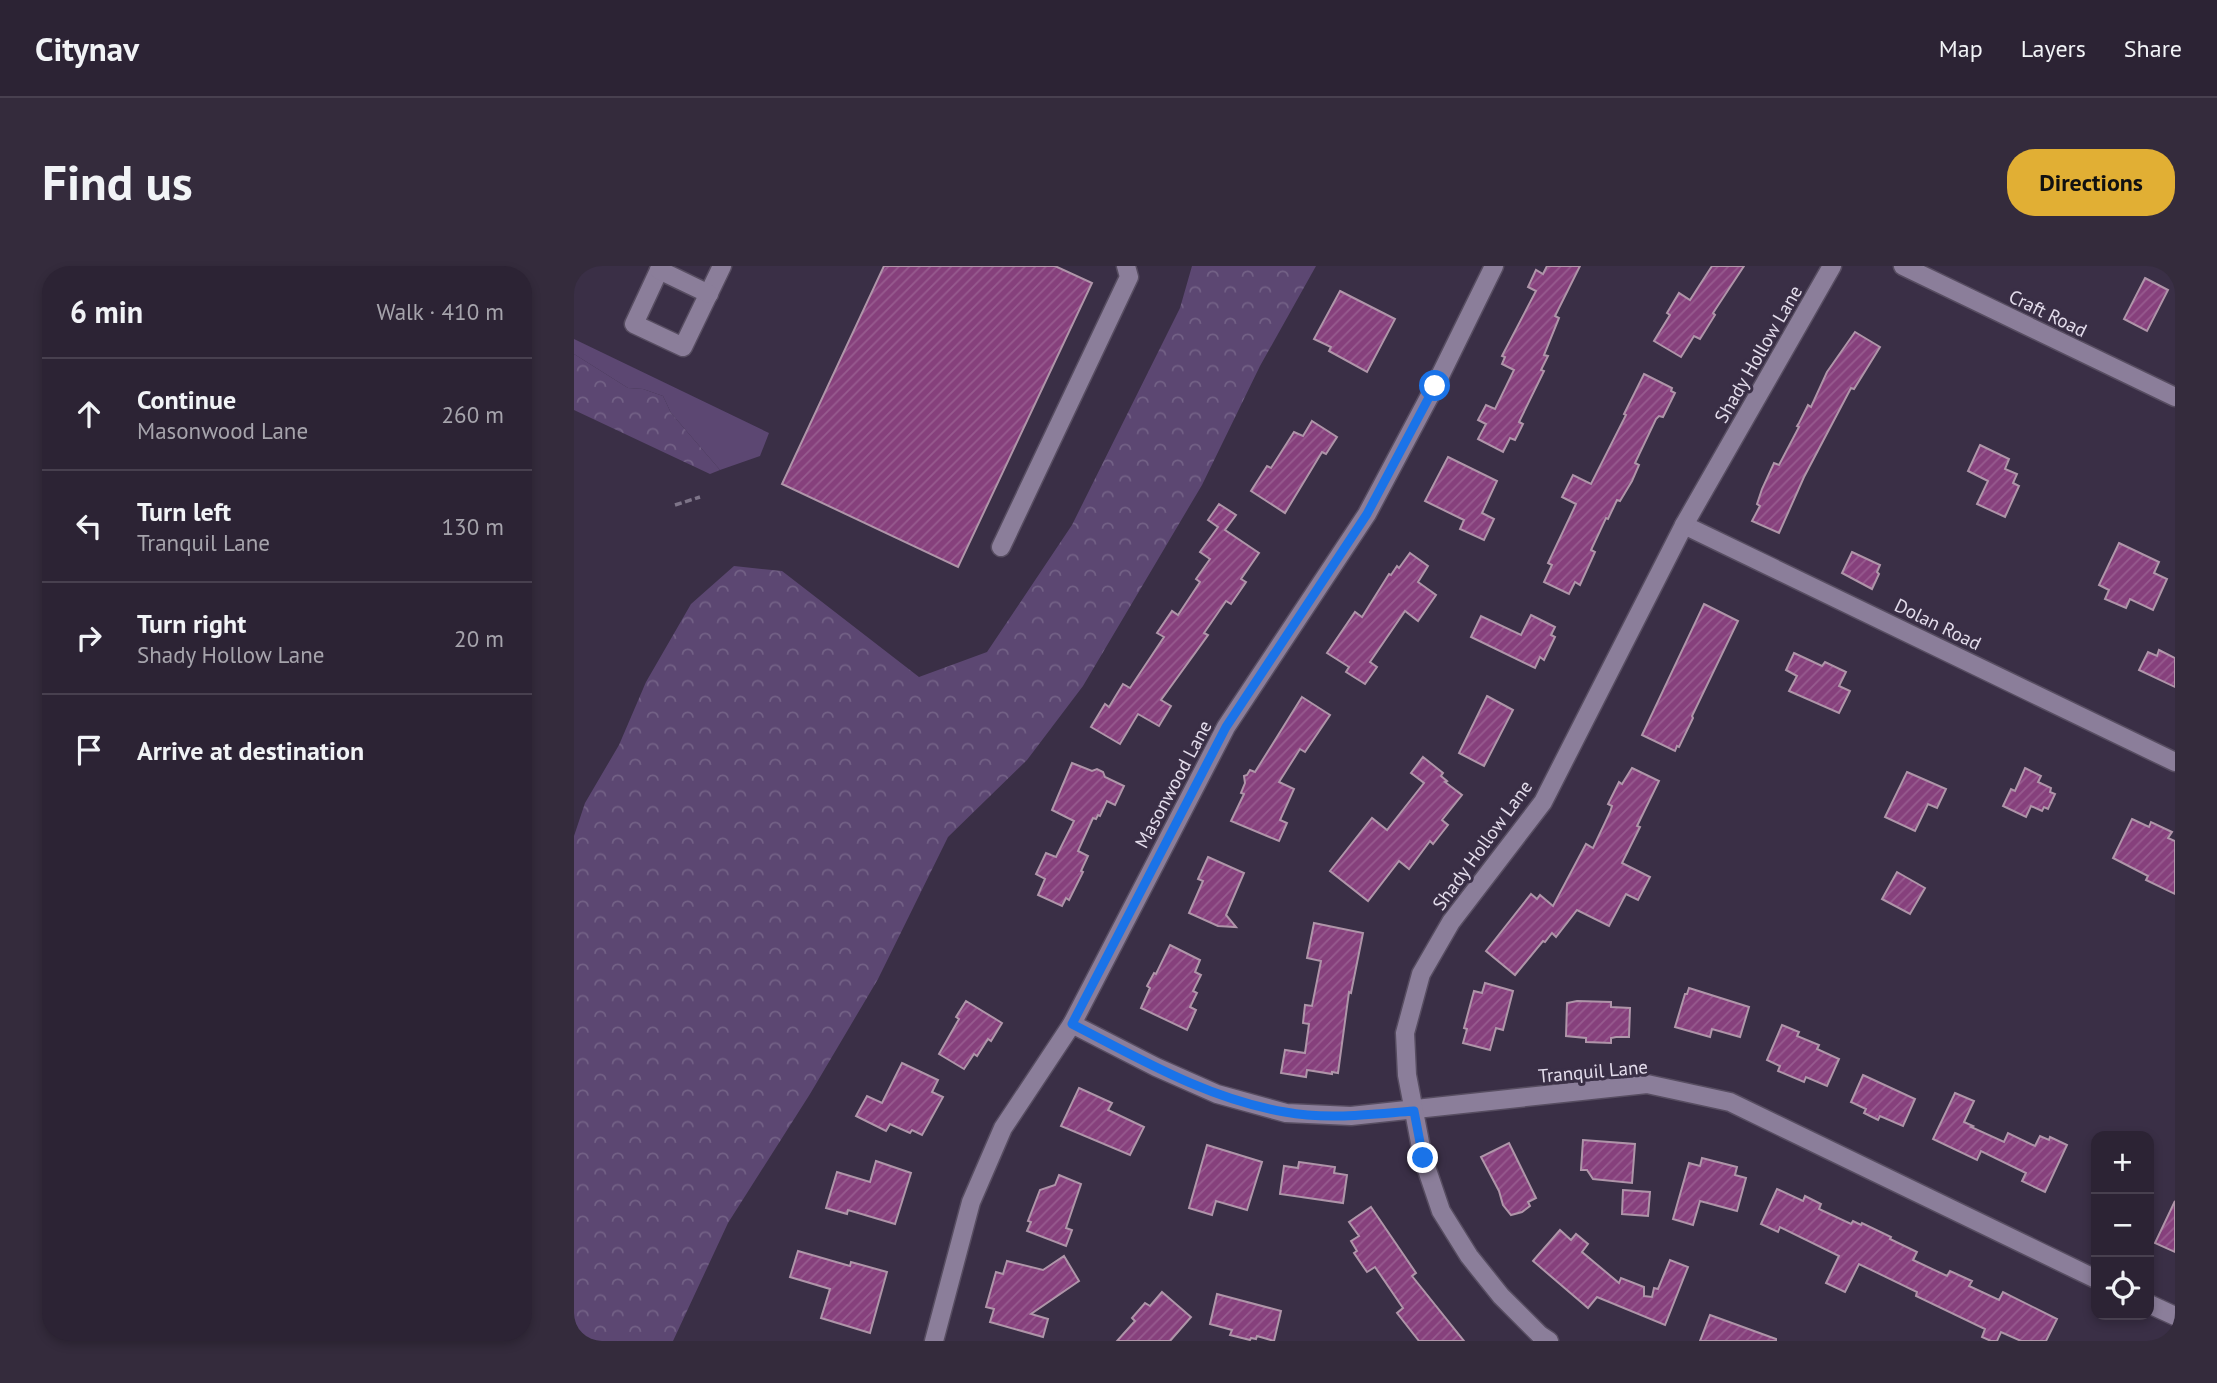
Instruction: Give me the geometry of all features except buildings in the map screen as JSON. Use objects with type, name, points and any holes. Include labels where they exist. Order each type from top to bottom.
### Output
[{"type":"street","points":[[709,294],[660,268],[634,324],[683,347],[709,294],[722,266]]},
{"type":"street","points":[[1000,547],[1129,277],[1126,266]]},
{"type":"street","name":"Masonwood Lane","points":[[934,1341],[971,1202],[1003,1128],[1072,1024],[1226,727],[1367,514],[1435,386],[1494,266]]},
{"type":"street","name":"Shady Hollow Lane","points":[[1549,1341],[1501,1296],[1469,1256],[1441,1211],[1423,1158],[1406,1075],[1405,1033],[1421,974],[1451,922],[1543,802],[1684,525],[1832,266]]},
{"type":"street","name":"Craft Road","points":[[1903,266],[2175,397]]},
{"type":"street","name":"Dolan Road","points":[[1684,525],[2175,762]]},
{"type":"street","name":"Tranquil Lane","points":[[1072,1024],[1156,1067],[1217,1094],[1286,1113],[1351,1116],[1414,1111],[1647,1084],[1730,1102],[2091,1277]]},
{"type":"street","points":[[2154,1306],[2175,1316]]},
{"type":"path","points":[[675,505],[700,497]]},
{"type":"green space","points":[[1192,266],[1316,266],[1260,366],[1202,485],[1083,686],[1027,760],[948,837],[878,979],[810,1094],[728,1223],[673,1341],[574,1341],[574,836],[585,803],[619,745],[646,682],[691,604],[734,566],[782,571],[919,677],[987,652],[1072,525],[1180,308]]},
{"type":"green space","points":[[574,339],[769,433],[760,456],[720,470],[671,413],[663,396],[643,389],[628,388],[574,354]]},
{"type":"green space","points":[[574,354],[628,388],[643,389],[663,396],[671,413],[720,470],[710,474],[574,410]]},
{"type":"route","points":[[1423,1158],[1414,1111],[1351,1116],[1286,1113],[1217,1094],[1156,1067],[1072,1024],[1226,727],[1367,514],[1435,386]]}]
